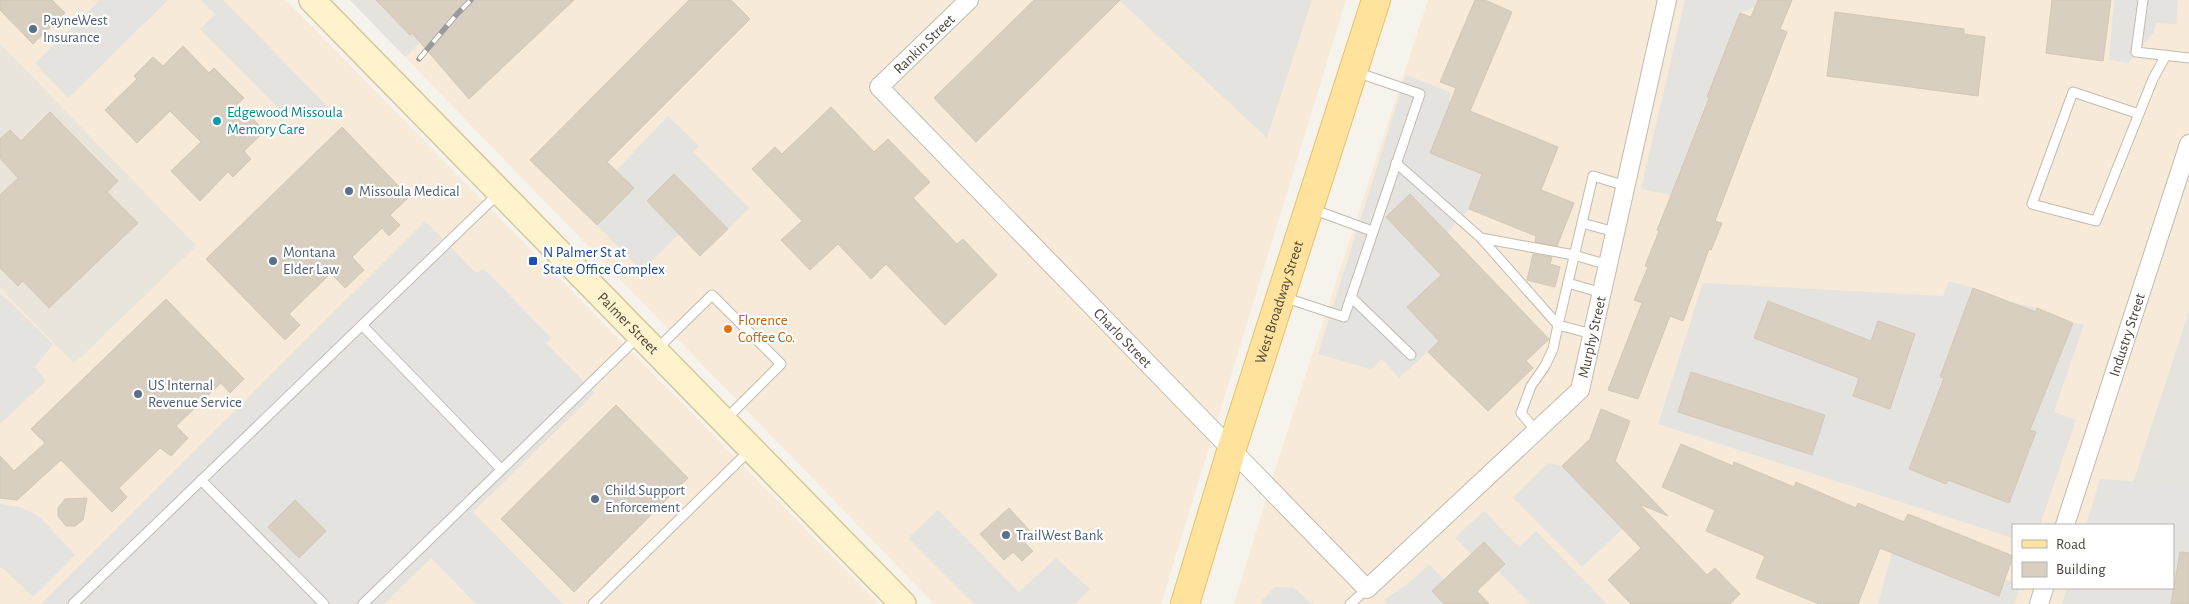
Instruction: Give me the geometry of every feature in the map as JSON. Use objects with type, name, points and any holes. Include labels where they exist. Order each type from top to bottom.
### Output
[{"type":"main road","name":"West Broadway Street","points":[[1185,604],[1232,448],[1376,0]]},
{"type":"street","name":"Palmer Street","points":[[312,0],[903,604]]},
{"type":"street","name":"Rankin Street","points":[[879,87],[969,0]]},
{"type":"street","name":"Murphy Street","points":[[1367,589],[1580,390],[1667,0]]},
{"type":"street","name":"Charlo Street","points":[[879,87],[1367,589]]},
{"type":"street","name":"Industry Street","points":[[2065,524],[2189,144]]},
{"type":"street","points":[[2039,604],[2044,589]]},
{"type":"lane","points":[[2143,0],[2136,52],[2189,58]]},
{"type":"lane","points":[[2139,114],[2073,92],[2032,204],[2096,221],[2139,114],[2153,79],[2166,55]]},
{"type":"lane","points":[[1281,296],[1344,316],[1420,94],[1354,71]]},
{"type":"lane","points":[[1396,163],[1480,238],[1558,325],[1592,334]]},
{"type":"lane","points":[[1536,431],[1521,413],[1531,386],[1545,366],[1553,349],[1593,176],[1626,186]]},
{"type":"lane","points":[[73,604],[500,192]]},
{"type":"lane","points":[[1309,208],[1372,231]]},
{"type":"lane","points":[[1582,223],[1615,232]]},
{"type":"lane","points":[[1480,238],[1574,255],[1608,266]]},
{"type":"lane","points":[[1568,282],[1602,292]]},
{"type":"lane","points":[[363,604],[501,469],[647,342],[712,295],[781,364],[724,421]]},
{"type":"lane","points":[[1351,297],[1411,355]]},
{"type":"lane","points":[[362,326],[501,469]]},
{"type":"lane","points":[[592,604],[751,449]]},
{"type":"lane","points":[[201,480],[324,604]]},
{"type":"lane","points":[[1350,604],[1367,589]]},
{"type":"shaded area","points":[[0,0],[286,0],[879,604],[0,604],[0,288],[74,364],[197,246],[0,43]]},
{"type":"shaded area","points":[[100,0],[168,0],[68,98],[35,63]]},
{"type":"shaded area","points":[[201,0],[223,0],[328,107],[315,120],[303,107],[290,120],[200,29],[215,14]]},
{"type":"shaded area","points":[[350,0],[464,0],[405,57]]},
{"type":"shaded area","points":[[464,0],[1346,0],[1161,604],[934,604],[405,57]]},
{"type":"shaded area","points":[[1119,0],[1312,0],[1267,138]]},
{"type":"shaded area","points":[[1428,0],[2189,0],[2189,311],[2119,524],[2012,524],[2012,589],[2098,589],[2093,604],[1234,604],[1278,460]]},
{"type":"shaded area","points":[[1685,0],[1758,0],[1755,7],[1740,13],[1671,195],[1641,189]]},
{"type":"shaded area","points":[[2114,0],[2178,0],[2176,24],[2156,23],[2154,32],[2128,63],[2109,60]]},
{"type":"shaded area","points":[[0,43],[197,246],[74,364],[0,288]]},
{"type":"shaded area","points":[[1406,75],[1450,92],[1450,103],[1430,153],[1482,174],[1469,209],[1447,233],[1410,194],[1386,217],[1441,275],[1407,307],[1439,341],[1399,378],[1382,359],[1371,369],[1318,354]]},
{"type":"shaded area","points":[[668,116],[699,146],[693,152],[749,208],[728,229],[674,174],[647,201],[679,234],[642,271],[597,225],[633,188],[616,171]]},
{"type":"shaded area","points":[[425,221],[476,273],[484,269],[551,338],[546,343],[595,393],[473,512],[563,604],[476,604],[431,558],[384,604],[41,604]]},
{"type":"shaded area","points":[[1949,281],[1973,288],[1940,376],[1977,390],[2011,302],[2037,308],[2001,396],[2038,411],[2073,323],[2084,324],[2054,412],[2076,420],[2040,524],[2012,524],[2012,538],[1658,424],[1703,283],[1943,296]],"holes":[[[1768,301],[1854,334],[1840,371],[1754,338]],[[1878,321],[1915,334],[1890,409],[1853,396]],[[1691,372],[1824,414],[1812,455],[1679,412]],[[1936,398],[1946,483],[1909,468]],[[1999,418],[2036,433],[2009,503],[1972,489]]]},
{"type":"shaded area","points":[[0,293],[53,344],[35,367],[46,381],[0,424]]},
{"type":"shaded area","points":[[2189,311],[2189,604],[2093,604],[2174,589],[2174,524],[2119,524]]},
{"type":"shaded area","points":[[1548,463],[1562,466],[1622,529],[1582,567],[1513,498]]},
{"type":"shaded area","points":[[2100,479],[2189,485],[2189,542],[2182,541],[2174,587],[2174,524],[2086,524]]},
{"type":"shaded area","points":[[0,504],[21,507],[41,518],[75,555],[33,597],[3,568],[0,568]]},
{"type":"shaded area","points":[[938,510],[1019,592],[1056,558],[1090,589],[1075,604],[974,604],[908,538]]},
{"type":"shaded area","points":[[1484,511],[1519,547],[1536,531],[1607,604],[1530,604],[1498,571],[1505,564],[1484,542],[1471,554],[1455,538]]},
{"type":"shaded area","points":[[1892,553],[1998,596],[2005,579],[2012,582],[2012,589],[2020,589],[2014,604],[1878,604]]},
{"type":"shaded area","points":[[1429,564],[1444,580],[1444,604],[1387,604],[1384,600],[1414,579]]},
{"type":"shaded area","points":[[1275,587],[1294,588],[1313,604],[1261,604],[1263,599]]},
{"type":"shaded area","points":[[2067,589],[2174,589],[2171,604],[2062,604]]},
{"type":"building","name":"PayneWest Insurance","points":[[0,0],[52,0],[65,13],[33,44],[0,10]]},
{"type":"building","points":[[376,0],[574,0],[469,99],[412,33],[410,35]]},
{"type":"building","points":[[689,0],[731,0],[750,19],[607,162],[634,188],[597,225],[530,160]]},
{"type":"building","points":[[1034,0],[1120,0],[976,142],[934,98]]},
{"type":"building","points":[[1475,0],[1485,0],[1512,12],[1470,111],[1558,147],[1541,190],[1574,203],[1557,246],[1535,242],[1536,236],[1469,209],[1482,174],[1430,153],[1456,88],[1440,82]]},
{"type":"building","points":[[1758,0],[1792,0],[1780,29],[1787,32],[1715,221],[1722,223],[1711,250],[1709,249],[1683,321],[1670,316],[1638,399],[1608,390],[1642,303],[1634,300],[1648,267],[1645,266],[1659,231],[1657,230],[1709,98],[1707,97],[1740,13],[1751,17]]},
{"type":"building","points":[[2052,0],[2111,0],[2103,61],[2046,53]]},
{"type":"building","points":[[1835,12],[1964,29],[1964,34],[1985,37],[1978,96],[1827,76]]},
{"type":"building","name":"Edgewood Missoula Memory Care","points":[[183,46],[209,73],[214,68],[244,98],[238,104],[265,131],[244,151],[251,159],[233,177],[228,172],[200,201],[171,171],[201,142],[170,111],[137,143],[105,110],[137,79],[134,76],[153,57],[163,66]]},
{"type":"building","points":[[831,107],[874,152],[888,139],[930,182],[913,198],[957,244],[963,239],[997,275],[945,325],[886,264],[871,279],[838,244],[810,270],[781,240],[802,221],[752,169],[775,147],[782,154]]},
{"type":"building","points":[[50,112],[118,181],[107,192],[138,223],[49,308],[23,281],[18,286],[0,268],[0,195],[18,178],[0,158],[0,139],[10,130],[21,141]]},
{"type":"building","points":[[342,127],[409,197],[390,215],[400,225],[389,236],[382,228],[352,257],[364,270],[345,288],[331,273],[289,314],[300,325],[285,340],[206,259]]},
{"type":"building","points":[[674,174],[728,229],[700,256],[647,201]]},
{"type":"building","points":[[1410,194],[1549,339],[1526,361],[1533,368],[1488,411],[1428,352],[1439,341],[1407,307],[1441,275],[1386,217]]},
{"type":"building","points":[[1533,254],[1552,257],[1550,264],[1560,267],[1555,287],[1527,280]]},
{"type":"building","points":[[1973,288],[2036,312],[2037,308],[2073,323],[2030,430],[2036,432],[2009,503],[1948,480],[1946,484],[1909,469],[1944,378],[1940,377]]},
{"type":"building","points":[[166,299],[244,379],[230,393],[221,383],[176,426],[188,438],[171,456],[160,448],[119,488],[127,497],[112,512],[61,460],[17,500],[0,498],[0,456],[14,471],[45,443],[31,429]]},
{"type":"building","points":[[1768,301],[1871,341],[1878,321],[1915,334],[1890,409],[1853,396],[1859,378],[1754,338]]},
{"type":"building","points":[[1691,372],[1825,415],[1812,455],[1678,412]]},
{"type":"building","points":[[616,405],[688,478],[574,592],[501,519]]},
{"type":"building","points":[[1601,409],[1630,421],[1615,461],[1668,516],[1639,504],[1707,575],[1715,568],[1740,594],[1730,604],[1631,604],[1608,580],[1641,548],[1562,466],[1590,439]]},
{"type":"building","points":[[1681,444],[1733,466],[1734,462],[1794,487],[1796,482],[1856,508],[1858,503],[1904,522],[1908,514],[2012,556],[2012,559],[1999,596],[1880,548],[1858,604],[1819,604],[1756,578],[1765,556],[1706,531],[1715,510],[1662,487]]},
{"type":"building","points":[[87,498],[83,520],[75,526],[66,526],[58,516],[58,508],[65,499]]},
{"type":"building","points":[[295,500],[326,531],[299,558],[268,527]]},
{"type":"building","points":[[1009,508],[1031,532],[1022,540],[1033,551],[1022,561],[1013,552],[1004,560],[980,534]]},
{"type":"building","points":[[1484,542],[1505,564],[1477,591],[1489,604],[1444,604],[1432,591]]},
{"type":"building","points":[[2180,552],[2189,553],[2189,604],[2171,604]]},
{"type":"railway","points":[[419,59],[471,0]]},
{"type":"place","name":"PayneWest Insurance","points":[[33,29]]},
{"type":"place","name":"Edgewood Missoula Memory Care","points":[[217,121]]},
{"type":"place","name":"Missoula Medical","points":[[349,191]]},
{"type":"place","name":"Montana Elder Law","points":[[273,261]]},
{"type":"place","name":"N Palmer St at State Office Complex","points":[[533,261]]},
{"type":"place","name":"Florence Coffee Co.","points":[[728,329]]},
{"type":"place","name":"US Internal Revenue Service","points":[[138,394]]},
{"type":"place","name":"Child Support Enforcement","points":[[595,499]]},
{"type":"place","name":"TrailWest Bank","points":[[1006,535]]}]
